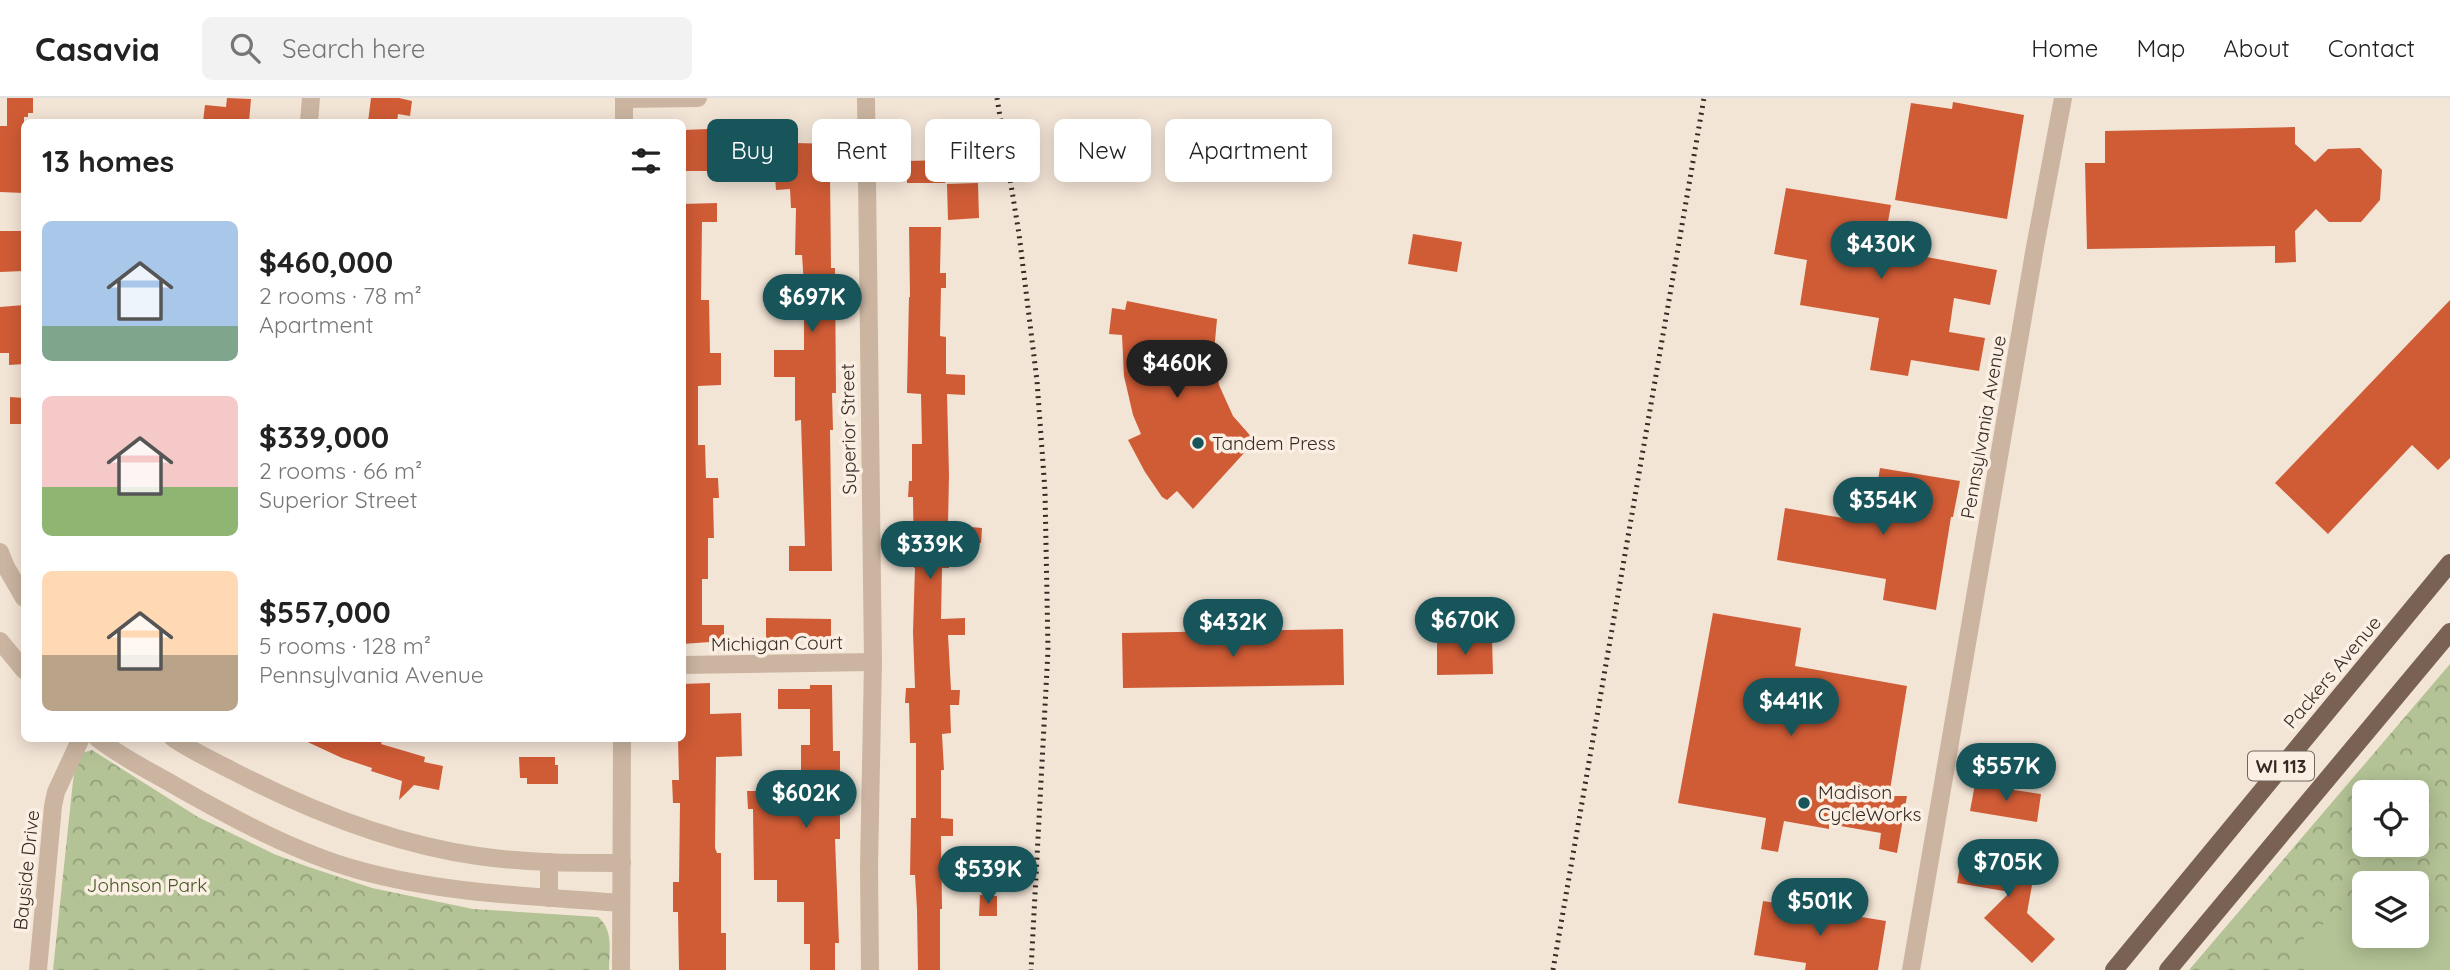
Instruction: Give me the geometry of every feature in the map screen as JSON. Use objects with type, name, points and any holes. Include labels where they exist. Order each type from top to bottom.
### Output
[{"type":"main road","name":"Packers Avenue","points":[[2114,970],[2450,563]]},
{"type":"main road","name":"WI 113","points":[[2168,970],[2450,632]]},
{"type":"street","points":[[309,119],[311,98]]},
{"type":"street","points":[[624,119],[624,99],[698,98]]},
{"type":"street","name":"Superior Street","points":[[866,98],[873,663],[870,970]]},
{"type":"street","name":"Pennsylvania Avenue","points":[[1911,970],[2063,98]]},
{"type":"street","points":[[2,563],[21,593]]},
{"type":"street","points":[[0,641],[21,666]]},
{"type":"street","name":"Michigan Court","points":[[686,665],[873,663]]},
{"type":"street","name":"Bayside Drive","points":[[38,970],[53,806],[56,792],[79,742]]},
{"type":"street","points":[[104,742],[219,812],[308,852],[356,870],[464,891],[621,903]]},
{"type":"street","points":[[180,742],[262,786],[340,820],[397,839],[478,856],[549,862],[621,863]]},
{"type":"street","points":[[621,970],[622,742]]},
{"type":"street","points":[[549,862],[550,898]]},
{"type":"green space","points":[[2450,664],[2450,970],[2189,970]]},
{"type":"green space","name":"Johnson Park","points":[[92,750],[198,817],[274,854],[372,888],[473,909],[598,917],[609,934],[609,970],[53,970],[76,763],[82,753]]},
{"type":"green space","points":[[2352,902],[2352,948],[2429,948],[2429,908],[2450,936],[2450,970],[2311,970],[2293,947]]},
{"type":"building","points":[[7,98],[33,98],[33,113],[28,113],[28,117],[21,119],[21,193],[0,192],[0,126],[7,126]]},
{"type":"building","points":[[227,98],[251,99],[249,119],[203,119],[205,105],[226,107]]},
{"type":"building","points":[[371,98],[412,101],[410,116],[398,114],[397,119],[368,119]]},
{"type":"building","points":[[1953,102],[2024,115],[2007,219],[1895,200],[1911,103],[1952,109]]},
{"type":"building","points":[[2295,127],[2295,144],[2315,162],[2328,149],[2360,148],[2382,170],[2380,200],[2361,222],[2329,222],[2316,209],[2295,231],[2296,262],[2275,263],[2275,246],[2087,249],[2085,163],[2105,163],[2105,131]]},
{"type":"building","points":[[707,129],[707,171],[686,171],[686,130]]},
{"type":"building","points":[[798,143],[812,143],[812,182],[830,182],[831,268],[835,268],[836,393],[832,393],[833,430],[830,430],[832,571],[789,571],[789,546],[805,546],[801,420],[795,421],[795,377],[774,377],[774,350],[804,350],[804,285],[802,255],[795,255],[796,208],[791,208],[790,189],[776,190],[775,182],[798,182]]},
{"type":"building","points":[[911,161],[925,161],[925,182],[945,183],[907,183],[911,182]]},
{"type":"building","points":[[978,183],[979,218],[948,220],[947,184]]},
{"type":"building","points":[[1786,188],[1891,205],[1883,249],[1997,270],[1990,305],[1954,298],[1949,332],[1985,338],[1979,371],[1911,360],[1908,376],[1870,370],[1879,318],[1800,305],[1807,260],[1774,254]]},
{"type":"building","points":[[717,203],[717,222],[702,222],[701,300],[709,300],[710,353],[721,353],[721,385],[698,386],[698,445],[705,445],[706,478],[718,478],[719,498],[713,498],[714,538],[708,538],[708,579],[702,579],[702,625],[724,625],[724,641],[686,644],[686,204]]},
{"type":"building","points":[[909,227],[941,227],[940,273],[946,273],[946,288],[941,288],[940,336],[946,337],[946,374],[965,375],[965,395],[947,394],[948,525],[982,528],[981,543],[949,540],[949,568],[942,568],[941,619],[965,618],[965,635],[948,635],[951,690],[960,690],[959,705],[950,705],[951,733],[942,734],[944,770],[941,770],[941,818],[953,819],[953,836],[941,836],[940,970],[918,970],[915,875],[910,875],[911,818],[916,818],[916,743],[910,743],[909,703],[905,703],[906,688],[915,688],[913,497],[908,497],[909,481],[912,481],[912,444],[922,444],[921,394],[907,393]]},
{"type":"building","points":[[0,231],[21,231],[21,271],[0,272]]},
{"type":"building","points":[[1413,234],[1462,242],[1457,272],[1408,264]]},
{"type":"building","points":[[2450,300],[2450,458],[2438,470],[2412,445],[2328,534],[2275,483]]},
{"type":"building","points":[[1127,301],[1217,319],[1214,352],[1219,385],[1233,416],[1255,441],[1193,509],[1177,491],[1167,500],[1162,497],[1128,440],[1141,434],[1133,415],[1124,376],[1122,335],[1109,334],[1112,308],[1125,310]]},
{"type":"building","points":[[21,305],[21,364],[9,365],[9,353],[0,353],[0,307]]},
{"type":"building","points":[[10,397],[21,398],[21,424],[10,424]]},
{"type":"building","points":[[1880,468],[1960,481],[1951,517],[1936,610],[1883,600],[1886,579],[1777,560],[1785,508],[1871,523]]},
{"type":"building","points":[[1713,613],[1801,628],[1795,666],[1907,686],[1889,796],[1907,796],[1897,853],[1879,849],[1881,833],[1829,824],[1829,829],[1784,821],[1778,852],[1761,849],[1766,818],[1678,803]]},
{"type":"building","points":[[766,618],[831,619],[831,639],[766,640]]},
{"type":"building","points":[[1343,629],[1344,685],[1123,688],[1122,633]]},
{"type":"building","points":[[1492,638],[1493,674],[1437,675],[1437,639]]},
{"type":"building","points":[[710,683],[710,714],[741,713],[742,756],[716,757],[715,848],[717,853],[721,853],[721,933],[726,933],[726,970],[679,970],[678,912],[673,912],[673,882],[679,882],[680,803],[673,803],[672,780],[679,780],[678,742],[686,742],[686,684]]},
{"type":"building","points":[[810,685],[832,685],[833,751],[840,751],[840,839],[835,839],[839,943],[835,943],[835,970],[810,970],[810,944],[804,944],[804,902],[777,902],[777,880],[754,880],[753,809],[748,809],[747,791],[768,791],[768,800],[801,799],[801,745],[810,745],[810,709],[778,709],[778,689],[810,689]]},
{"type":"building","points":[[308,742],[382,742],[381,744],[425,757],[424,762],[443,766],[439,790],[414,785],[399,800],[402,781]]},
{"type":"building","points":[[519,757],[555,757],[558,784],[527,784],[527,778],[520,778]]},
{"type":"building","points":[[1975,784],[2041,794],[2037,822],[1970,811]]},
{"type":"building","points":[[1963,850],[2036,863],[2027,913],[2055,939],[2032,963],[1984,918],[2010,892],[1957,883]]},
{"type":"building","points":[[980,895],[997,896],[997,916],[979,916]]},
{"type":"building","points":[[1763,901],[1886,921],[1878,970],[1805,970],[1806,963],[1754,955]]},
{"type":"railway","points":[[997,98],[1019,234],[1037,381],[1045,491],[1048,650],[1031,970]]},
{"type":"railway","points":[[1553,970],[1704,98]]},
{"type":"place","name":"Tandem Press","points":[[1198,443]]},
{"type":"place","name":"Madison CycleWorks","points":[[1804,803]]}]
